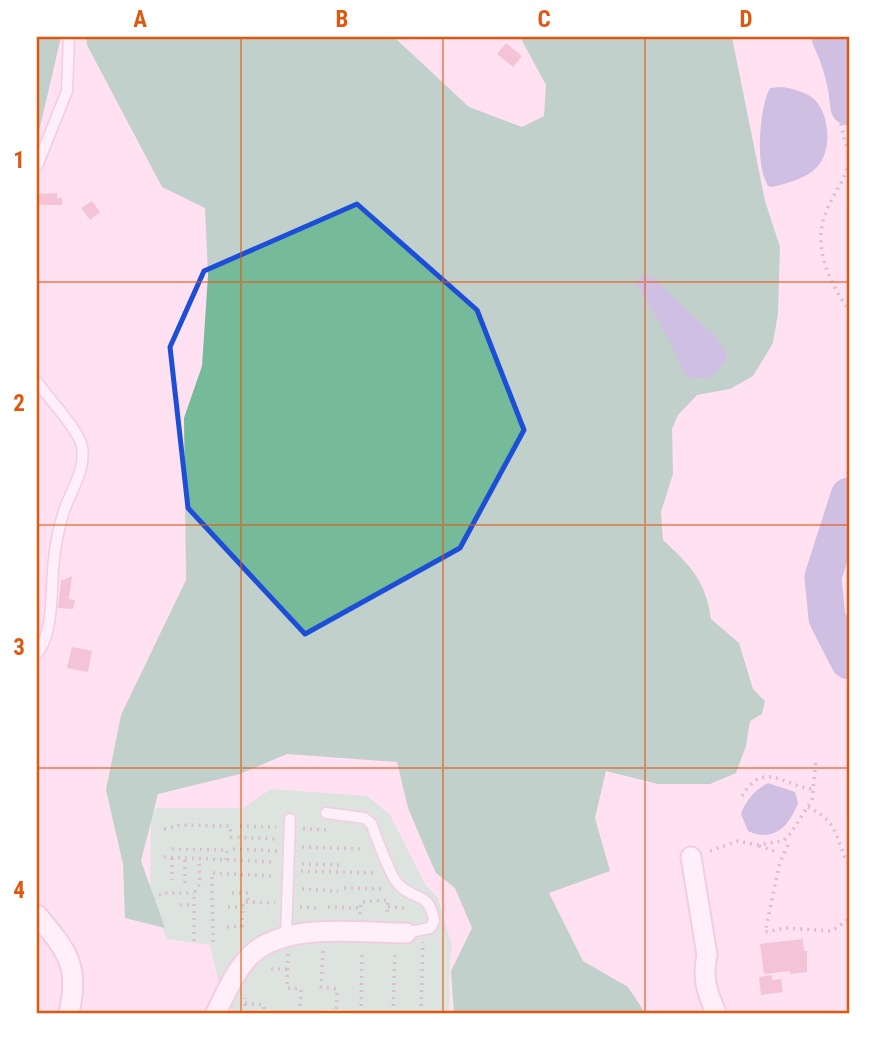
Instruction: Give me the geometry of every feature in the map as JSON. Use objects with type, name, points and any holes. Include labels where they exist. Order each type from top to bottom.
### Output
[{"type":"street","points":[[691,858],[707,955],[705,987],[716,1013]]},
{"type":"street","points":[[37,915],[70,961],[74,977],[69,1013]]},
{"type":"street","points":[[216,1013],[242,966],[253,953],[264,946],[294,934],[406,933]]},
{"type":"lane","points":[[37,166],[67,91],[69,37]]},
{"type":"lane","points":[[37,382],[55,408],[78,433],[83,448],[78,479],[64,510],[55,548],[46,637],[37,654]]},
{"type":"lane","points":[[326,813],[364,818],[371,823],[396,883],[424,898],[432,907],[434,921],[429,928],[406,933]]},
{"type":"lane","points":[[290,819],[288,903],[294,934]]},
{"type":"path","points":[[820,37],[834,65],[839,117],[849,159],[846,176],[825,214],[821,242],[824,264],[838,295],[849,310]]},
{"type":"path","points":[[757,845],[783,841],[791,833],[808,807],[816,760]]},
{"type":"path","points":[[742,796],[752,782],[771,775],[793,785],[813,789]]},
{"type":"path","points":[[808,807],[828,821],[834,830],[841,853],[849,864]]},
{"type":"path","points":[[164,829],[180,825],[230,826],[231,837],[282,839],[289,856],[296,864],[341,865]]},
{"type":"path","points":[[240,826],[282,827],[289,856]]},
{"type":"path","points":[[691,858],[738,841],[774,851]]},
{"type":"path","points":[[788,845],[780,862],[765,932],[785,928],[832,931],[849,919]]},
{"type":"path","points":[[172,849],[227,850],[226,860]]},
{"type":"path","points":[[233,849],[289,856],[378,873]]},
{"type":"path","points":[[164,857],[226,860],[383,849]]},
{"type":"path","points":[[213,942],[212,873],[289,856]]},
{"type":"path","points":[[172,858],[172,880]]},
{"type":"path","points":[[185,883],[186,858]]},
{"type":"path","points":[[194,941],[194,893],[200,884],[199,859]]},
{"type":"path","points":[[344,888],[393,890],[401,896],[415,895]]},
{"type":"path","points":[[288,889],[338,891]]},
{"type":"path","points":[[153,899],[163,893],[194,893]]},
{"type":"path","points":[[232,893],[248,893],[248,902]]},
{"type":"path","points":[[227,927],[242,926],[243,902],[288,903]]},
{"type":"path","points":[[180,905],[194,905]]},
{"type":"path","points":[[228,907],[243,907]]},
{"type":"path","points":[[328,907],[361,908]]},
{"type":"path","points":[[421,1013],[423,942],[444,933],[442,927],[432,924]]},
{"type":"path","points":[[336,1013],[337,989],[321,988],[324,940],[337,940],[338,932]]},
{"type":"path","points":[[361,1013],[362,940],[375,939],[375,933]]},
{"type":"path","points":[[393,1013],[395,950],[406,950],[406,933]]},
{"type":"path","points":[[294,934],[301,941],[288,943],[287,988],[301,989],[300,1013]]},
{"type":"path","points":[[271,968],[288,969]]},
{"type":"path","points":[[245,1003],[264,1005],[264,1013]]},
{"type":"highlighted area","points":[[357,204],[477,310],[524,430],[460,548],[305,634],[188,508],[170,347],[204,271]]},
{"type":"green space","points":[[37,37],[61,37],[37,140]]},
{"type":"green space","points":[[86,37],[394,37],[469,107],[522,127],[544,116],[546,85],[520,37],[732,37],[765,201],[780,247],[778,313],[773,343],[753,376],[730,389],[697,395],[678,415],[672,429],[673,474],[661,512],[663,540],[701,584],[711,619],[739,643],[753,689],[765,701],[762,714],[750,721],[746,746],[736,773],[710,784],[658,784],[606,771],[595,818],[610,871],[549,893],[583,961],[628,987],[645,1013],[454,1013],[451,971],[472,928],[455,888],[436,873],[408,808],[397,762],[287,754],[240,774],[158,794],[141,861],[165,928],[125,918],[123,864],[106,790],[121,715],[186,580],[184,418],[202,366],[208,275],[205,208],[162,187],[87,45]]},
{"type":"green space","points":[[271,789],[367,796],[390,815],[425,884],[438,898],[452,946],[449,1013],[234,1013],[221,992],[210,945],[167,939],[150,900],[151,814],[157,808],[243,808]]},
{"type":"water","points":[[770,88],[800,91],[816,101],[824,116],[827,144],[822,161],[813,171],[773,187],[768,186],[761,165],[761,123]]},
{"type":"water","points":[[643,275],[653,278],[717,338],[727,359],[709,379],[686,377],[666,334],[635,282]]},
{"type":"water","points":[[768,783],[795,792],[798,803],[790,819],[779,830],[766,835],[757,834],[748,831],[741,814],[751,796]]},
{"type":"building","points":[[506,43],[522,56],[513,67],[497,54]]},
{"type":"building","points":[[57,193],[57,198],[62,198],[62,205],[37,205],[37,194]]},
{"type":"building","points":[[92,201],[100,212],[90,220],[81,208]]},
{"type":"building","points":[[72,576],[69,599],[75,600],[73,609],[58,608],[61,581]]},
{"type":"building","points":[[72,647],[92,651],[88,672],[67,668]]},
{"type":"building","points":[[803,939],[804,951],[807,951],[807,972],[764,974],[760,944]]},
{"type":"building","points":[[772,975],[772,980],[781,979],[783,992],[761,995],[759,977]]},
{"type":"waterway","points":[[830,37],[843,71],[849,107]]},
{"type":"waterway","points":[[849,496],[823,577],[827,618],[849,661]]}]
